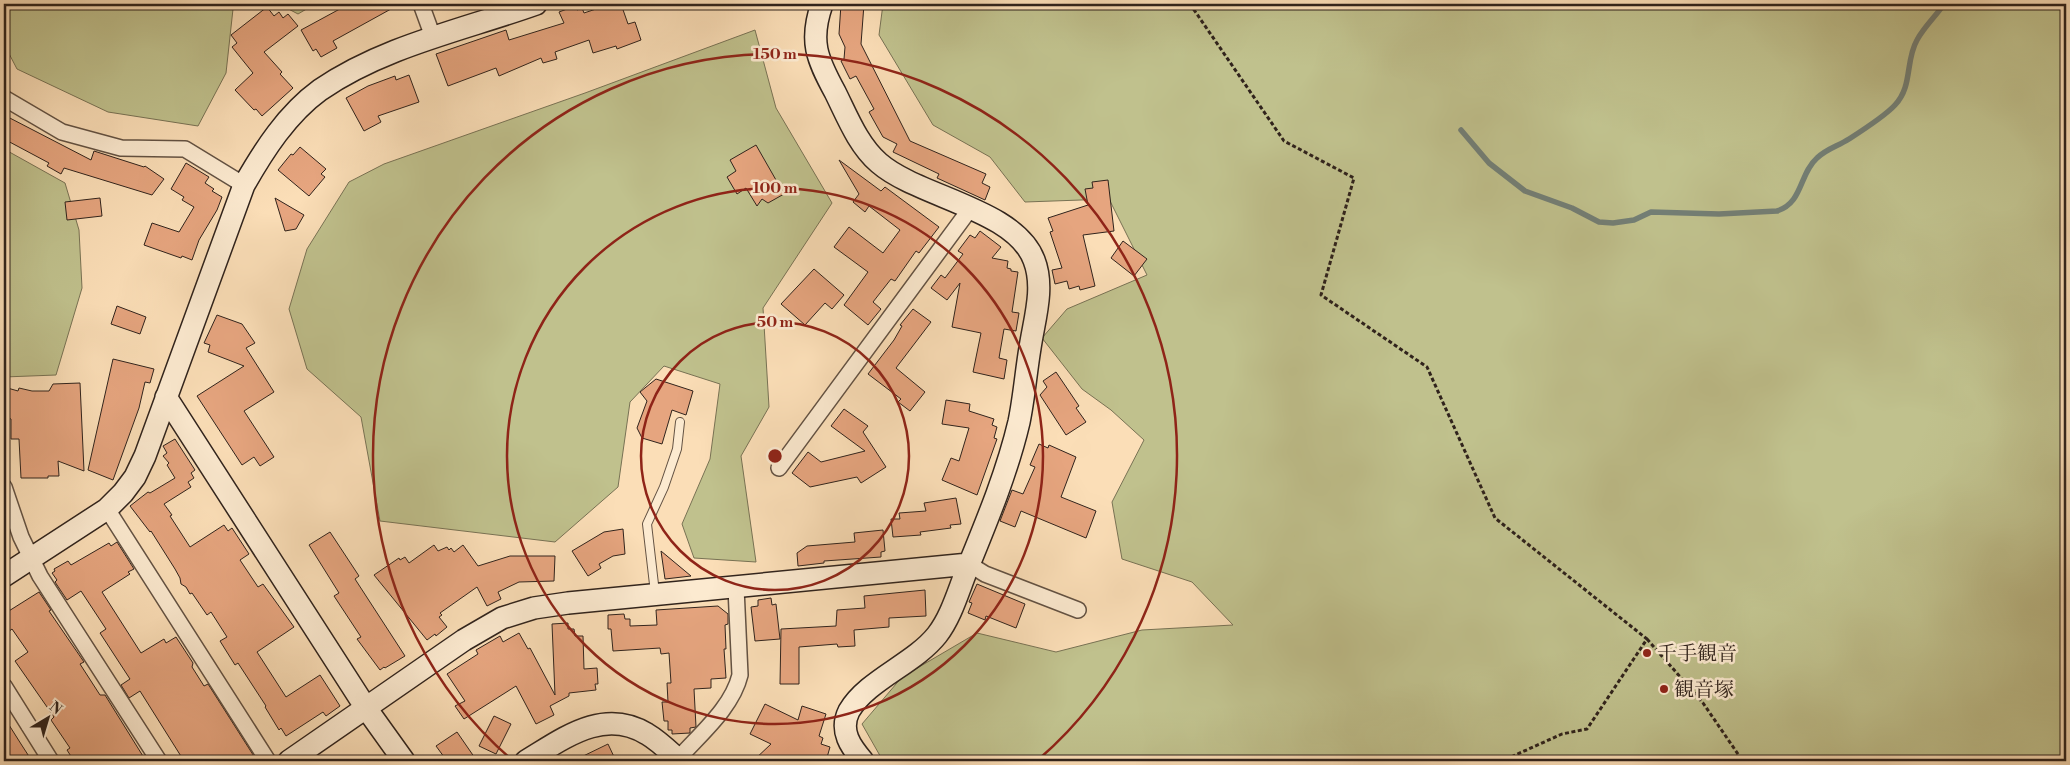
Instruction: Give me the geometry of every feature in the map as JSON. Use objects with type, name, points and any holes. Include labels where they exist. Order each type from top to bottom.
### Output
[{"type":"street","points":[[421,4],[433,37]]},
{"type":"street","points":[[822,4],[815,28],[815,46],[820,65],[863,146],[878,162],[895,175],[1003,225],[1021,240],[1034,260],[1039,290],[1019,420],[1007,467],[969,564],[939,632],[926,647],[863,694],[849,712],[845,728],[848,742],[863,761]]},
{"type":"street","points":[[4,576],[106,509],[124,493],[135,477],[244,185],[266,148],[288,120],[319,91],[348,73],[381,57],[433,37],[530,5]]},
{"type":"street","points":[[4,98],[62,132],[121,148],[185,149],[223,170],[244,185]]},
{"type":"street","points":[[778,468],[970,209]]},
{"type":"street","points":[[166,397],[366,708],[404,761]]},
{"type":"street","points":[[4,487],[30,559],[158,761]]},
{"type":"street","points":[[106,509],[268,761]]},
{"type":"street","points":[[294,760],[464,640],[502,618],[534,608],[969,564],[986,574],[1078,610]]},
{"type":"street","points":[[526,761],[577,730],[600,724],[623,725],[647,733],[679,760],[727,704],[736,688],[740,675],[736,588]]},
{"type":"street","points":[[4,686],[52,761]]},
{"type":"lane","points":[[655,595],[647,524],[664,487],[678,449],[680,422]]},
{"type":"path","points":[[1190,4],[1284,141],[1354,178],[1321,295],[1427,367],[1495,518],[1647,639],[1703,703],[1740,757],[1748,761]]},
{"type":"path","points":[[1502,761],[1562,734],[1587,729],[1647,639]]},
{"type":"green space","points":[[4,4],[252,4],[233,9],[226,73],[198,126],[108,112],[17,69],[4,44]]},
{"type":"green space","points":[[279,4],[315,4],[298,14]]},
{"type":"green space","points":[[883,4],[2066,4],[2066,761],[883,761],[862,724],[902,677],[977,633],[1056,652],[1142,630],[1233,625],[1192,582],[1122,559],[1112,502],[1144,440],[1111,410],[1082,389],[1042,338],[1067,309],[1147,275],[1109,199],[1025,202],[990,157],[933,125],[879,35]]},
{"type":"green space","points":[[755,30],[776,108],[832,203],[763,308],[769,407],[741,456],[756,562],[694,558],[682,524],[710,459],[720,384],[664,366],[630,402],[618,487],[555,542],[380,521],[361,417],[307,369],[289,309],[307,249],[349,182],[384,164],[585,93]]},
{"type":"green space","points":[[4,149],[65,183],[79,230],[82,288],[56,375],[4,377]]},
{"type":"building","points":[[349,4],[400,4],[333,41],[337,48],[321,57],[316,49],[313,51],[301,30]]},
{"type":"building","points":[[611,4],[621,4],[628,24],[635,22],[641,40],[617,49],[616,46],[593,53],[589,40],[555,52],[557,59],[543,63],[541,58],[499,76],[496,68],[448,86],[436,54],[506,30],[509,40],[564,23],[559,12],[575,6],[577,10],[582,8],[584,13]]},
{"type":"building","points":[[841,4],[864,4],[861,44],[910,141],[986,174],[982,183],[990,187],[985,200],[937,178],[939,174],[893,152],[897,144],[883,137],[869,112],[874,109],[856,76],[850,79],[841,61],[844,59],[845,47],[839,34]]},
{"type":"building","points":[[267,7],[274,16],[279,12],[283,18],[288,14],[298,26],[264,52],[293,88],[262,116],[235,90],[253,73],[232,47],[237,43],[231,35]]},
{"type":"building","points":[[409,75],[419,102],[378,116],[381,122],[364,131],[346,98],[368,86],[395,76],[396,80]]},
{"type":"building","points":[[4,115],[91,160],[94,151],[145,166],[164,179],[152,195],[64,168],[61,174],[47,166],[49,163],[4,139]]},
{"type":"building","points":[[756,145],[784,194],[768,203],[762,199],[757,206],[746,188],[737,194],[727,177],[736,171],[730,160]]},
{"type":"building","points":[[300,147],[326,169],[321,174],[325,177],[309,196],[278,170],[291,154],[293,155]]},
{"type":"building","points":[[839,160],[881,191],[885,187],[939,227],[919,253],[916,251],[895,281],[891,279],[873,302],[881,309],[868,325],[844,305],[868,272],[834,247],[849,227],[883,253],[900,230],[869,206],[865,212],[853,202],[859,194]]},
{"type":"building","points":[[186,163],[209,177],[205,183],[214,189],[212,191],[222,197],[217,210],[199,240],[192,260],[144,245],[152,223],[179,232],[194,207],[182,200],[184,197],[171,189]]},
{"type":"building","points":[[1108,180],[1114,231],[1083,235],[1095,286],[1080,290],[1079,286],[1069,289],[1067,281],[1055,284],[1052,270],[1062,268],[1050,232],[1053,231],[1048,218],[1088,205],[1085,189],[1093,188],[1092,182]]},
{"type":"building","points":[[100,198],[102,216],[67,220],[65,202]]},
{"type":"building","points":[[275,198],[304,215],[296,229],[285,231]]},
{"type":"building","points":[[980,231],[1001,247],[992,258],[1008,261],[1007,268],[1018,272],[1012,312],[1019,313],[1016,331],[1004,329],[999,358],[1007,360],[1004,379],[973,372],[981,333],[952,327],[960,283],[947,300],[931,288],[941,275],[945,278],[963,254],[958,251],[970,235],[975,238]]},
{"type":"building","points":[[1123,241],[1147,259],[1134,276],[1111,258]]},
{"type":"building","points":[[814,269],[844,295],[832,309],[825,303],[805,325],[781,304]]},
{"type":"building","points":[[117,306],[146,317],[140,334],[111,324]]},
{"type":"building","points":[[913,309],[931,322],[896,368],[925,392],[910,411],[898,402],[901,399],[868,374],[894,340],[902,326],[900,325]]},
{"type":"building","points":[[217,315],[242,324],[255,343],[246,348],[274,392],[244,411],[274,457],[260,466],[254,457],[242,465],[197,396],[244,366],[208,352],[210,345],[204,343]]},
{"type":"building","points":[[113,359],[154,369],[150,383],[145,382],[139,408],[113,480],[88,470]]},
{"type":"building","points":[[1056,372],[1079,406],[1076,408],[1086,422],[1066,435],[1040,395],[1047,387],[1043,381]]},
{"type":"building","points":[[656,379],[693,391],[686,415],[672,410],[662,444],[642,438],[637,428],[647,401],[640,392]]},
{"type":"building","points":[[80,383],[84,471],[58,461],[59,476],[21,478],[19,439],[11,439],[11,419],[4,416],[4,387],[18,391],[19,388],[32,391],[49,391],[53,384]]},
{"type":"building","points":[[946,400],[970,404],[969,411],[994,419],[992,425],[997,427],[994,438],[997,439],[977,495],[942,480],[951,458],[959,461],[969,428],[942,424]]},
{"type":"building","points":[[844,409],[868,426],[863,432],[886,467],[861,483],[857,477],[810,487],[792,473],[808,452],[821,462],[865,451],[831,426]]},
{"type":"building","points":[[175,439],[195,470],[191,473],[194,478],[188,482],[191,487],[164,504],[172,515],[170,516],[190,547],[224,525],[228,531],[232,528],[249,554],[240,560],[258,587],[263,584],[294,627],[257,652],[286,697],[320,675],[340,706],[326,716],[323,712],[286,736],[281,728],[279,730],[238,663],[235,665],[220,641],[227,637],[211,612],[207,615],[192,593],[190,594],[186,587],[181,584],[175,569],[151,531],[130,506],[148,492],[150,493],[175,478],[167,465],[169,463],[163,456],[167,453],[163,446]]},
{"type":"building","points":[[1039,444],[1048,448],[1049,445],[1076,457],[1061,497],[1096,511],[1086,538],[1021,511],[1015,527],[1000,521],[1012,490],[1023,494],[1035,467],[1030,465]]},
{"type":"building","points":[[956,498],[961,524],[950,525],[951,528],[920,532],[921,535],[893,537],[891,519],[900,519],[899,513],[926,511],[924,503]]},
{"type":"building","points":[[623,529],[625,554],[613,556],[599,564],[601,568],[588,576],[572,551],[604,532]]},
{"type":"building","points":[[883,530],[885,551],[881,552],[881,557],[824,561],[824,563],[798,566],[797,553],[807,546],[855,542],[854,533]]},
{"type":"building","points":[[330,532],[359,576],[355,579],[405,656],[380,670],[357,639],[361,637],[334,596],[339,593],[309,545]]},
{"type":"building","points":[[117,542],[134,569],[128,572],[130,574],[102,592],[141,653],[164,639],[166,643],[176,637],[193,663],[192,667],[204,686],[208,684],[257,761],[184,761],[140,691],[129,698],[121,685],[130,679],[100,633],[106,629],[81,591],[67,600],[55,582],[57,580],[52,573],[55,571],[54,569],[68,561],[71,565],[109,543],[111,546]]},
{"type":"building","points":[[434,545],[438,551],[447,547],[449,550],[451,548],[454,552],[463,545],[478,566],[510,556],[555,556],[554,581],[519,582],[498,592],[501,599],[487,606],[477,587],[440,613],[442,615],[439,617],[447,627],[436,636],[435,634],[427,640],[374,575],[399,558],[400,560],[405,557],[409,563]]},
{"type":"building","points":[[661,551],[691,576],[665,579]]},
{"type":"building","points":[[977,584],[1025,604],[1016,628],[986,616],[985,620],[968,613],[972,603],[969,602]]},
{"type":"building","points":[[925,590],[926,616],[889,618],[889,627],[854,630],[855,646],[838,647],[837,644],[799,647],[799,684],[780,684],[781,629],[836,626],[837,610],[865,608],[864,596]]},
{"type":"building","points":[[39,592],[51,610],[49,611],[84,662],[80,664],[100,695],[105,695],[146,761],[74,761],[67,750],[70,748],[51,720],[54,717],[15,661],[28,652],[12,629],[4,635],[4,614]]},
{"type":"building","points":[[771,598],[772,605],[776,604],[780,639],[755,641],[751,607],[758,606],[758,600]]},
{"type":"building","points":[[718,606],[728,614],[728,624],[725,625],[726,649],[724,649],[726,678],[711,679],[711,688],[694,689],[696,727],[690,728],[690,733],[672,734],[672,730],[668,730],[668,721],[664,721],[662,702],[668,702],[667,683],[671,683],[669,653],[661,654],[660,648],[613,651],[611,629],[608,629],[608,615],[624,614],[625,619],[630,619],[630,626],[657,625],[656,610]]},
{"type":"building","points":[[568,623],[568,629],[574,629],[575,636],[583,636],[584,669],[597,668],[598,684],[595,684],[596,690],[569,693],[569,696],[550,706],[554,715],[536,724],[516,686],[464,719],[455,706],[465,701],[447,674],[478,654],[476,650],[500,636],[503,642],[519,633],[528,649],[530,648],[555,695],[552,624]]},
{"type":"building","points":[[765,704],[798,720],[802,706],[826,714],[819,736],[823,738],[821,744],[830,747],[826,761],[753,761],[771,744],[750,734]]},
{"type":"building","points":[[494,716],[511,724],[496,754],[479,746]]},
{"type":"building","points":[[4,717],[21,744],[32,761],[4,761]]},
{"type":"building","points":[[457,732],[477,761],[447,761],[436,746]]},
{"type":"building","points":[[608,744],[616,761],[573,761]]},
{"type":"waterway","points":[[1461,130],[1489,163],[1525,191],[1572,208],[1599,222],[1613,223],[1634,220],[1651,212],[1719,214],[1777,211],[1792,202],[1807,172],[1817,158],[1886,114],[1901,98],[1907,82],[1913,48],[1923,31],[1944,4]]},
{"type":"place","name":"千手観音","points":[[1647,653]]},
{"type":"place","name":"観音塚","points":[[1664,689]]}]
